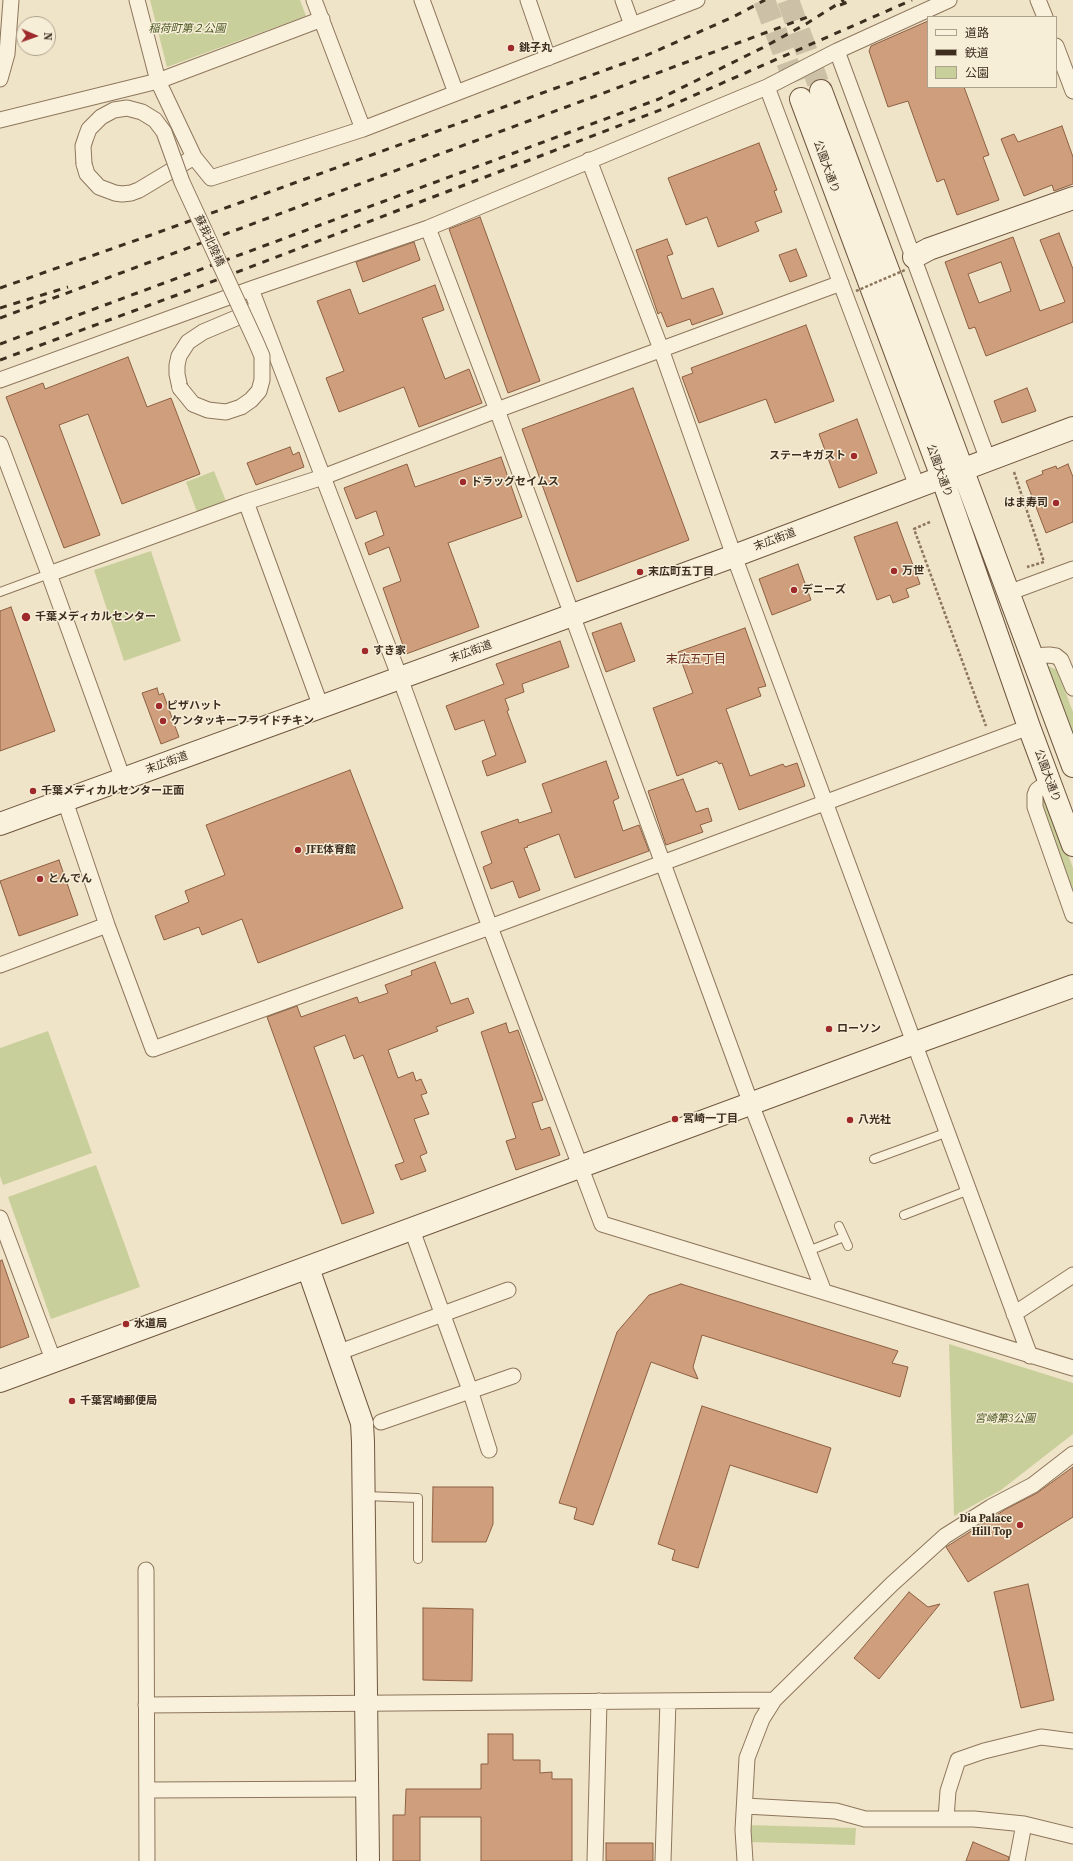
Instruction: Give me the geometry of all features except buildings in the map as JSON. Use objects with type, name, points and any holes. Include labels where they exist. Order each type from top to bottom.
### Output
[{"type":"street","points":[[0,79],[7,54],[11,0]]},
{"type":"street","points":[[137,0],[158,81],[194,157],[211,178],[363,129],[696,0]]},
{"type":"street","points":[[314,0],[363,129]]},
{"type":"street","points":[[422,0],[456,93]]},
{"type":"street","points":[[528,0],[548,58]]},
{"type":"street","points":[[623,0],[632,25]]},
{"type":"street","points":[[0,380],[251,289],[428,228],[767,87],[838,51],[949,0]]},
{"type":"street","points":[[1038,0],[1045,16]]},
{"type":"street","points":[[0,120],[158,81],[322,19]]},
{"type":"street","points":[[1057,49],[1073,91]]},
{"type":"street","points":[[838,51],[909,264],[988,460]]},
{"type":"street","points":[[767,87],[917,486]]},
{"type":"street","name":"公園大通り","points":[[821,90],[952,473],[1029,727],[1073,844]]},
{"type":"street","name":"公園大通り","points":[[801,99],[952,473],[1008,593],[1073,766]]},
{"type":"street","name":"蘇我北陸橋","points":[[194,157],[180,166],[173,170],[166,174],[139,190],[131,193],[115,193],[99,187],[87,174],[82,156],[86,137],[92,126],[101,117],[114,110],[127,108],[135,109],[155,120],[164,132],[170,147],[175,161],[177,168],[182,182],[240,308],[244,315],[250,328],[262,356],[263,374],[259,391],[251,400],[234,411],[226,412],[208,410],[193,404],[180,388],[177,374],[179,356],[183,349],[188,342],[203,332],[220,324],[227,322],[240,316],[246,314],[253,311],[259,309]]},
{"type":"street","points":[[590,160],[661,349],[734,556],[824,801],[1030,1356]]},
{"type":"street","points":[[909,264],[929,249],[1073,198]]},
{"type":"street","points":[[428,228],[497,410],[751,1104],[824,1292]]},
{"type":"street","points":[[49,574],[246,502],[323,477],[497,410],[841,283]]},
{"type":"street","points":[[251,289],[400,678],[490,926],[602,1224],[1073,1368]]},
{"type":"street","name":"末広街道","points":[[0,824],[734,556],[1073,428]]},
{"type":"street","points":[[0,444],[123,779]]},
{"type":"street","points":[[246,502],[322,707]]},
{"type":"street","points":[[1008,593],[1073,569]]},
{"type":"street","points":[[1031,656],[1056,656],[1061,660],[1073,688]]},
{"type":"street","points":[[65,801],[107,925],[153,1049],[490,926],[824,801],[1029,727]]},
{"type":"street","points":[[1049,781],[1038,790],[1035,795],[1035,807],[1073,915]]},
{"type":"street","points":[[0,965],[107,925]]},
{"type":"street","points":[[0,1381],[1073,986]]},
{"type":"street","points":[[0,1218],[54,1362]]},
{"type":"street","points":[[412,1230],[441,1314],[470,1390],[489,1450]]},
{"type":"street","points":[[308,1268],[362,1423],[368,1861]]},
{"type":"street","points":[[1014,1314],[1073,1275]]},
{"type":"street","points":[[337,1353],[508,1290]]},
{"type":"street","points":[[382,1422],[470,1390],[514,1376]]},
{"type":"street","points":[[745,1861],[743,1830],[747,1758],[762,1719],[774,1700],[892,1584],[945,1536],[991,1507],[1033,1485],[1073,1454]]},
{"type":"street","points":[[146,1570],[147,1861]]},
{"type":"street","points":[[146,1705],[774,1700]]},
{"type":"street","points":[[595,1861],[599,1701]]},
{"type":"street","points":[[663,1861],[668,1701]]},
{"type":"street","points":[[946,1818],[948,1791],[958,1760],[984,1751],[1041,1737],[1073,1741]]},
{"type":"street","points":[[147,1790],[368,1789]]},
{"type":"street","points":[[745,1806],[836,1811],[865,1819],[946,1818],[1024,1824],[1073,1836]]},
{"type":"street","points":[[1017,1861],[1024,1824]]},
{"type":"lane","points":[[0,592],[49,574]]},
{"type":"lane","points":[[874,1159],[948,1132]]},
{"type":"lane","points":[[904,1215],[969,1190]]},
{"type":"lane","points":[[838,1226],[848,1246]]},
{"type":"lane","points":[[808,1251],[844,1237]]},
{"type":"lane","points":[[364,1496],[418,1498],[418,1559]]},
{"type":"path","points":[[856,291],[909,264]]},
{"type":"path","points":[[1014,472],[1044,562],[1027,567]]},
{"type":"path","points":[[930,522],[914,529],[986,726]]},
{"type":"green space","name":"稲荷町第２公園","points":[[150,0],[300,0],[306,16],[167,67]]},
{"type":"green space","points":[[214,471],[226,501],[197,512],[186,482]]},
{"type":"green space","points":[[151,551],[181,641],[124,661],[94,570]]},
{"type":"green space","points":[[1045,665],[1057,670],[1073,712],[1073,740]]},
{"type":"green space","points":[[1045,792],[1073,868],[1073,890],[1039,800]]},
{"type":"green space","points":[[48,1031],[92,1153],[3,1185],[0,1176],[0,1048]]},
{"type":"green space","points":[[96,1165],[140,1287],[51,1319],[8,1197]]},
{"type":"green space","name":"宮崎第3公園","points":[[949,1344],[1073,1383],[1073,1434],[1001,1490],[954,1516]]},
{"type":"green space","points":[[748,1825],[856,1828],[855,1845],[747,1842]]},
{"type":"tunnel","points":[[764,0],[801,99]]},
{"type":"tunnel","points":[[788,0],[821,91]]},
{"type":"railway","points":[[0,288],[151,235],[647,55],[733,17],[765,0]]},
{"type":"railway","points":[[0,344],[659,99],[766,46],[806,24],[844,0]]},
{"type":"railway","points":[[840,5],[853,0]]},
{"type":"railway","points":[[0,360],[177,295],[663,109],[912,0]]},
{"type":"railway","points":[[0,318],[813,15]]},
{"type":"railway","points":[[0,308],[68,287]]},
{"type":"place","name":"銚子丸","points":[[511,48]]},
{"type":"place","name":"ステーキガスト","points":[[854,456]]},
{"type":"place","name":"ドラッグセイムス","points":[[463,482]]},
{"type":"place","name":"はま寿司","points":[[1056,503]]},
{"type":"place","name":"万世","points":[[894,571]]},
{"type":"place","name":"末広町五丁目","points":[[640,572]]},
{"type":"place","name":"デニーズ","points":[[794,590]]},
{"type":"place","name":"千葉メディカルセンター","points":[[26,617]]},
{"type":"place","name":"すき家","points":[[365,651]]},
{"type":"place","name":"ピザハット","points":[[159,706]]},
{"type":"place","name":"ケンタッキーフライドチキン","points":[[163,721]]},
{"type":"place","name":"千葉メディカルセンター正面","points":[[33,791]]},
{"type":"place","name":"JFE体育館","points":[[298,850]]},
{"type":"place","name":"とんでん","points":[[40,879]]},
{"type":"place","name":"ローソン","points":[[829,1029]]},
{"type":"place","name":"宮崎一丁目","points":[[675,1119]]},
{"type":"place","name":"八光社","points":[[850,1120]]},
{"type":"place","name":"水道局","points":[[126,1324]]},
{"type":"place","name":"千葉宮崎郵便局","points":[[72,1401]]},
{"type":"place","name":"Dia Palace Hill Top","points":[[1020,1525]]},
{"type":"district","name":"末広五丁目","points":[[696,660]]}]
